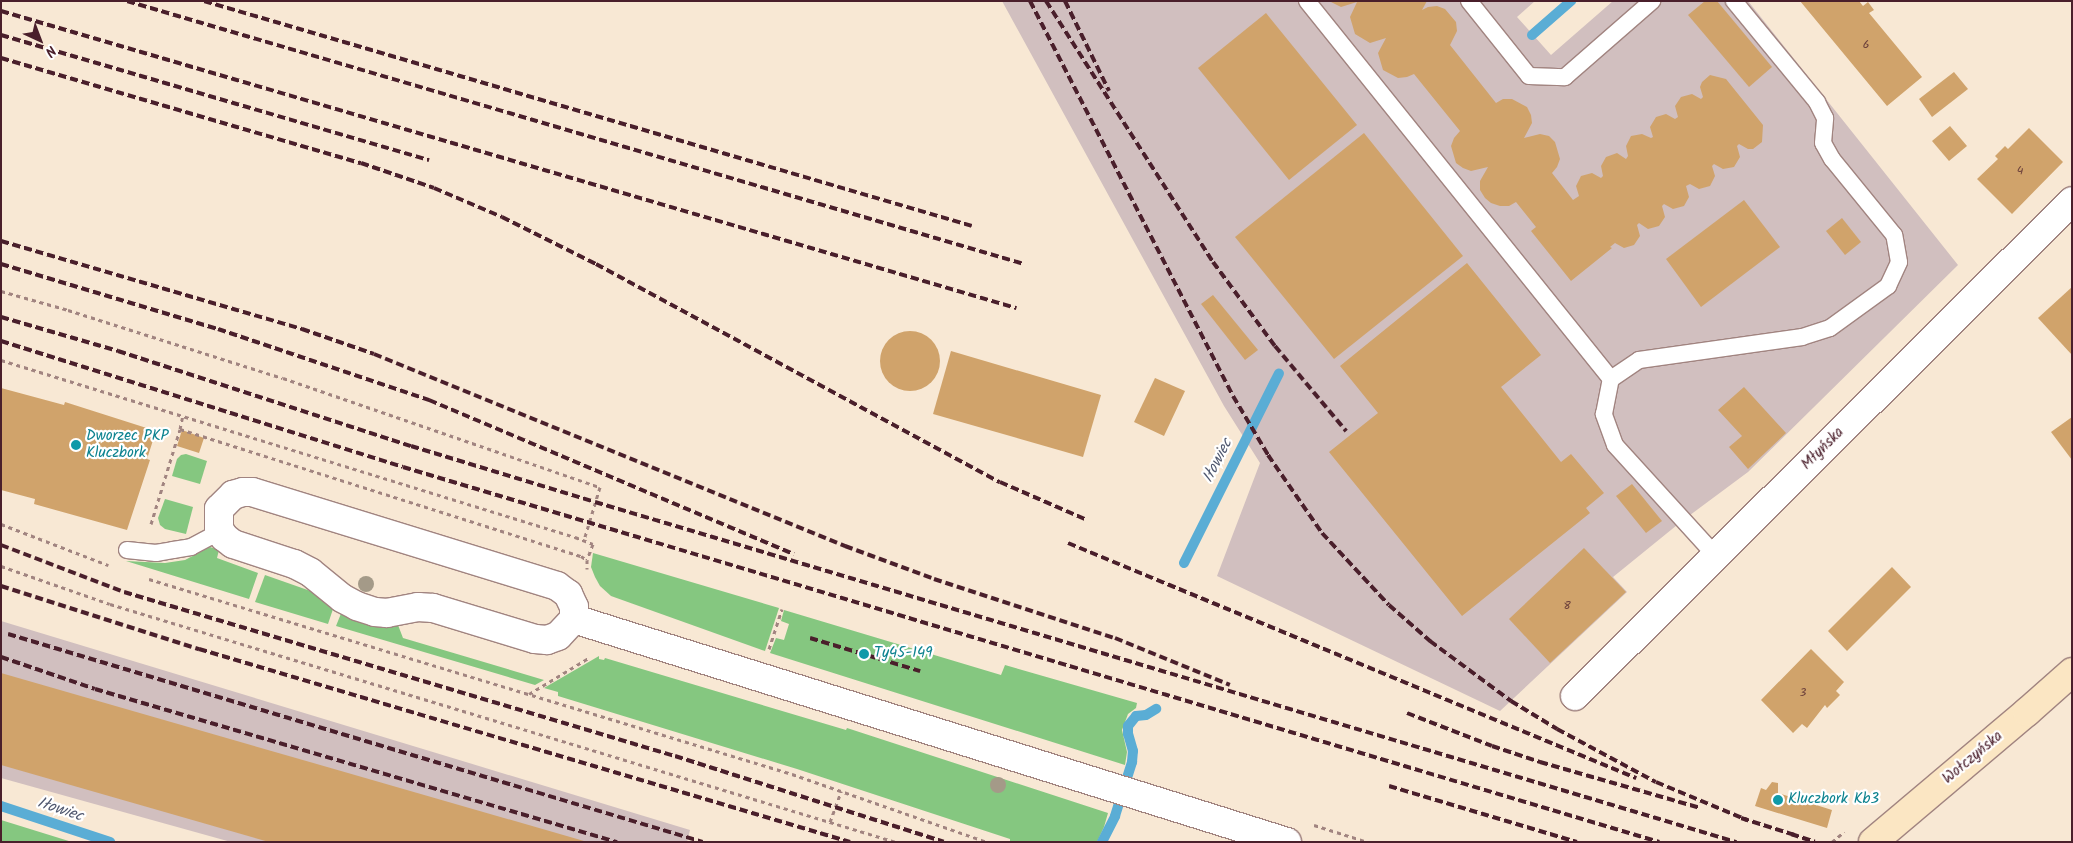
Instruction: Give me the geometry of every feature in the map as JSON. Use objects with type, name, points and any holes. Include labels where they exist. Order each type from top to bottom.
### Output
[{"type":"street","name":"Młyńska","points":[[1575,696],[2072,201]]},
{"type":"street","points":[[252,492],[557,586],[568,594],[574,607],[574,620],[558,636],[547,640],[535,639],[433,608],[418,607],[387,613],[375,612],[342,598],[325,583],[294,564],[233,544],[221,531],[218,518],[219,509],[225,501],[238,493],[252,492]]},
{"type":"street","points":[[574,620],[1084,777],[1287,842]]},
{"type":"street","name":"Wołczyńska","points":[[1877,839],[2028,712],[2072,672]]},
{"type":"lane","points":[[1307,1],[1611,379]]},
{"type":"lane","points":[[1469,1],[1529,76],[1565,76],[1652,1]]},
{"type":"lane","points":[[1716,556],[1615,445],[1604,414],[1611,379],[1639,360],[1802,337],[1830,328],[1888,286],[1898,262],[1894,235],[1832,159],[1823,143],[1825,118],[1817,102],[1734,1]]},
{"type":"lane","points":[[127,550],[156,552],[173,550],[191,546],[221,531]]},
{"type":"path","points":[[1,291],[68,310],[283,378],[600,487],[584,540]]},
{"type":"path","points":[[1,360],[584,540],[593,544],[587,560]]},
{"type":"path","points":[[180,429],[183,415]]},
{"type":"path","points":[[1,524],[111,567]]},
{"type":"path","points":[[1,566],[110,604],[896,842]]},
{"type":"path","points":[[147,578],[792,774],[987,842]]},
{"type":"path","points":[[767,657],[782,609]]},
{"type":"path","points":[[830,822],[842,791]]},
{"type":"shaded area","points":[[1002,1],[1535,1],[1517,17],[1551,55],[1613,1],[1748,1],[1958,265],[1748,472],[1682,521],[1613,577],[1627,592],[1500,711],[1217,576],[1260,463],[1224,406]]},
{"type":"shaded area","points":[[1,621],[690,830],[687,842],[231,842],[1,778]]},
{"type":"green space","points":[[186,454],[207,461],[200,484],[172,476],[177,459],[181,455]]},
{"type":"green space","points":[[165,499],[193,507],[186,534],[165,529],[160,525],[158,518]]},
{"type":"green space","points":[[210,547],[219,550],[217,558],[258,573],[249,599],[126,561],[165,563],[185,560]]},
{"type":"green space","points":[[593,553],[779,608],[765,651],[611,596],[600,586],[595,577],[591,567]]},
{"type":"green space","points":[[265,575],[319,594],[334,606],[328,624],[255,602]]},
{"type":"green space","points":[[784,610],[1001,675],[1005,665],[1137,703],[1136,708],[1128,714],[1122,730],[1127,752],[1125,765],[770,653],[776,638],[784,640],[789,624],[781,621]]},
{"type":"green space","points":[[342,611],[398,625],[403,638],[544,680],[535,685],[336,626]]},
{"type":"green space","points":[[599,656],[599,659],[604,660],[605,658],[846,730],[847,728],[1108,813],[1104,827],[1097,842],[1010,842],[1010,839],[797,769],[558,696],[558,692],[544,688]]},
{"type":"green space","points":[[1,820],[72,842],[1,842]]},
{"type":"building","points":[[1329,1],[1427,1],[1422,10],[1437,6],[1445,9],[1456,22],[1457,31],[1450,45],[1496,103],[1503,99],[1512,99],[1527,107],[1532,123],[1524,138],[1540,134],[1549,136],[1555,142],[1560,159],[1552,173],[1573,200],[1579,196],[1576,186],[1581,176],[1592,173],[1601,178],[1603,176],[1601,166],[1606,157],[1617,153],[1626,159],[1628,156],[1626,146],[1631,136],[1642,134],[1653,137],[1650,127],[1656,117],[1666,114],[1675,119],[1678,117],[1675,106],[1681,97],[1692,94],[1701,99],[1703,97],[1700,87],[1702,82],[1710,75],[1726,79],[1763,125],[1762,142],[1753,149],[1748,149],[1739,144],[1737,146],[1740,157],[1734,167],[1723,169],[1714,164],[1712,166],[1715,176],[1710,186],[1699,189],[1690,184],[1686,186],[1689,197],[1684,206],[1673,209],[1664,204],[1662,206],[1665,217],[1659,226],[1648,229],[1639,223],[1637,225],[1640,236],[1634,245],[1624,248],[1615,243],[1610,247],[1612,248],[1571,281],[1531,231],[1536,227],[1516,202],[1509,206],[1500,206],[1491,203],[1485,198],[1480,190],[1480,181],[1488,167],[1471,171],[1456,163],[1451,146],[1454,138],[1460,131],[1414,74],[1398,78],[1383,70],[1378,53],[1386,38],[1370,43],[1355,34],[1350,17],[1357,2],[1341,7]]},
{"type":"building","points":[[1705,1],[1717,1],[1772,67],[1749,87],[1688,15]]},
{"type":"building","points":[[1800,1],[1859,1],[1863,6],[1868,2],[1874,10],[1869,13],[1922,77],[1887,106]]},
{"type":"building","points":[[1266,13],[1357,125],[1289,180],[1198,68]]},
{"type":"building","points":[[1954,72],[1968,89],[1932,117],[1919,99]]},
{"type":"building","points":[[1950,126],[1967,146],[1949,161],[1932,141]]},
{"type":"building","points":[[2029,128],[2063,162],[2012,214],[1977,179],[1998,159],[1995,156],[2005,146],[2008,149]]},
{"type":"building","points":[[1364,133],[1463,256],[1334,359],[1235,237]]},
{"type":"building","points":[[1744,200],[1780,247],[1701,307],[1666,259]]},
{"type":"building","points":[[1842,218],[1861,242],[1845,255],[1826,231]]},
{"type":"building","points":[[1467,263],[1541,355],[1501,387],[1561,462],[1571,454],[1604,493],[1586,508],[1590,513],[1462,616],[1329,452],[1378,413],[1340,366]]},
{"type":"building","points":[[2072,287],[2072,355],[2038,318]]},
{"type":"building","points":[[1213,295],[1258,350],[1245,360],[1201,304]]},
{"type":"building","points":[[910,331],[927,336],[935,344],[940,361],[935,378],[927,386],[910,391],[893,386],[885,378],[880,361],[885,344],[893,336]]},
{"type":"building","points":[[951,351],[1101,395],[1083,457],[933,414]]},
{"type":"building","points":[[1155,378],[1185,391],[1164,436],[1134,422]]},
{"type":"building","points":[[1744,387],[1786,433],[1748,469],[1729,447],[1742,436],[1718,410]]},
{"type":"building","name":"Dworzec PKP Kluczbork","points":[[1,388],[64,405],[65,402],[156,431],[147,459],[150,460],[127,530],[34,504],[35,499],[1,490]]},
{"type":"building","points":[[2072,417],[2072,460],[2051,432]]},
{"type":"building","points":[[182,430],[204,438],[199,453],[177,446]]},
{"type":"building","points":[[1632,484],[1662,521],[1646,533],[1616,496]]},
{"type":"building","points":[[1584,548],[1626,592],[1550,663],[1509,619]]},
{"type":"building","points":[[1892,567],[1911,587],[1847,651],[1828,631]]},
{"type":"building","points":[[1811,649],[1844,682],[1836,691],[1840,695],[1827,708],[1825,705],[1807,728],[1802,724],[1793,733],[1761,700]]},
{"type":"building","points":[[1,673],[584,842],[269,842],[1,765]]},
{"type":"building","name":"Kluczbork Kb3","points":[[1772,782],[1778,783],[1778,793],[1832,810],[1827,828],[1755,806],[1761,788],[1766,790]]},
{"type":"waterway","name":"Iłowiec","points":[[1532,35],[1571,1]]},
{"type":"waterway","name":"Iłowiec","points":[[1184,563],[1279,373]]},
{"type":"waterway","name":"Iłowiec","points":[[1102,842],[1115,816],[1132,762],[1133,751],[1128,734],[1128,726],[1136,716],[1146,715],[1156,709]]},
{"type":"waterway","name":"Iłowiec","points":[[1,806],[110,842]]},
{"type":"railway","points":[[127,1],[1024,264]]},
{"type":"railway","points":[[204,1],[972,226]]},
{"type":"railway","points":[[1030,1],[1233,396],[1268,455],[1322,533],[1389,605],[1430,641],[1511,701],[1557,729],[1656,782],[1747,820]]},
{"type":"railway","points":[[1046,1],[1213,262],[1275,346],[1346,431]]},
{"type":"railway","points":[[1065,1],[1109,91]]},
{"type":"railway","points":[[1,11],[1016,308]]},
{"type":"railway","points":[[1,35],[429,160]]},
{"type":"railway","points":[[1,58],[361,163],[434,188],[502,217],[596,264],[1000,482],[1087,520]]},
{"type":"railway","points":[[1,241],[302,329],[374,354],[845,546],[934,579],[1115,638],[1230,685]]},
{"type":"railway","points":[[1,264],[218,329],[429,400],[794,554]]},
{"type":"railway","points":[[1,317],[118,351],[411,446],[595,502],[1736,842]]},
{"type":"railway","points":[[1,341],[403,467],[1659,842]]},
{"type":"railway","points":[[1068,543],[1636,778]]},
{"type":"railway","points":[[1,545],[124,592],[675,756],[944,842]]},
{"type":"railway","points":[[1,586],[199,649],[850,842]]},
{"type":"railway","points":[[8,634],[703,842]]},
{"type":"railway","points":[[810,638],[920,671]]},
{"type":"railway","points":[[1,657],[95,689],[617,842]]},
{"type":"railway","points":[[1407,713],[1492,746],[1540,762],[1700,808]]},
{"type":"railway","points":[[1389,786],[1577,842]]},
{"type":"railway","points":[[1741,818],[1798,836]]},
{"type":"railway","points":[[1791,834],[1815,842]]},
{"type":"place","name":"Dworzec PKP Kluczbork","points":[[76,445]]},
{"type":"place","name":"Ty45-149","points":[[864,654]]},
{"type":"place","name":"Kluczbork Kb3","points":[[1778,800]]}]
